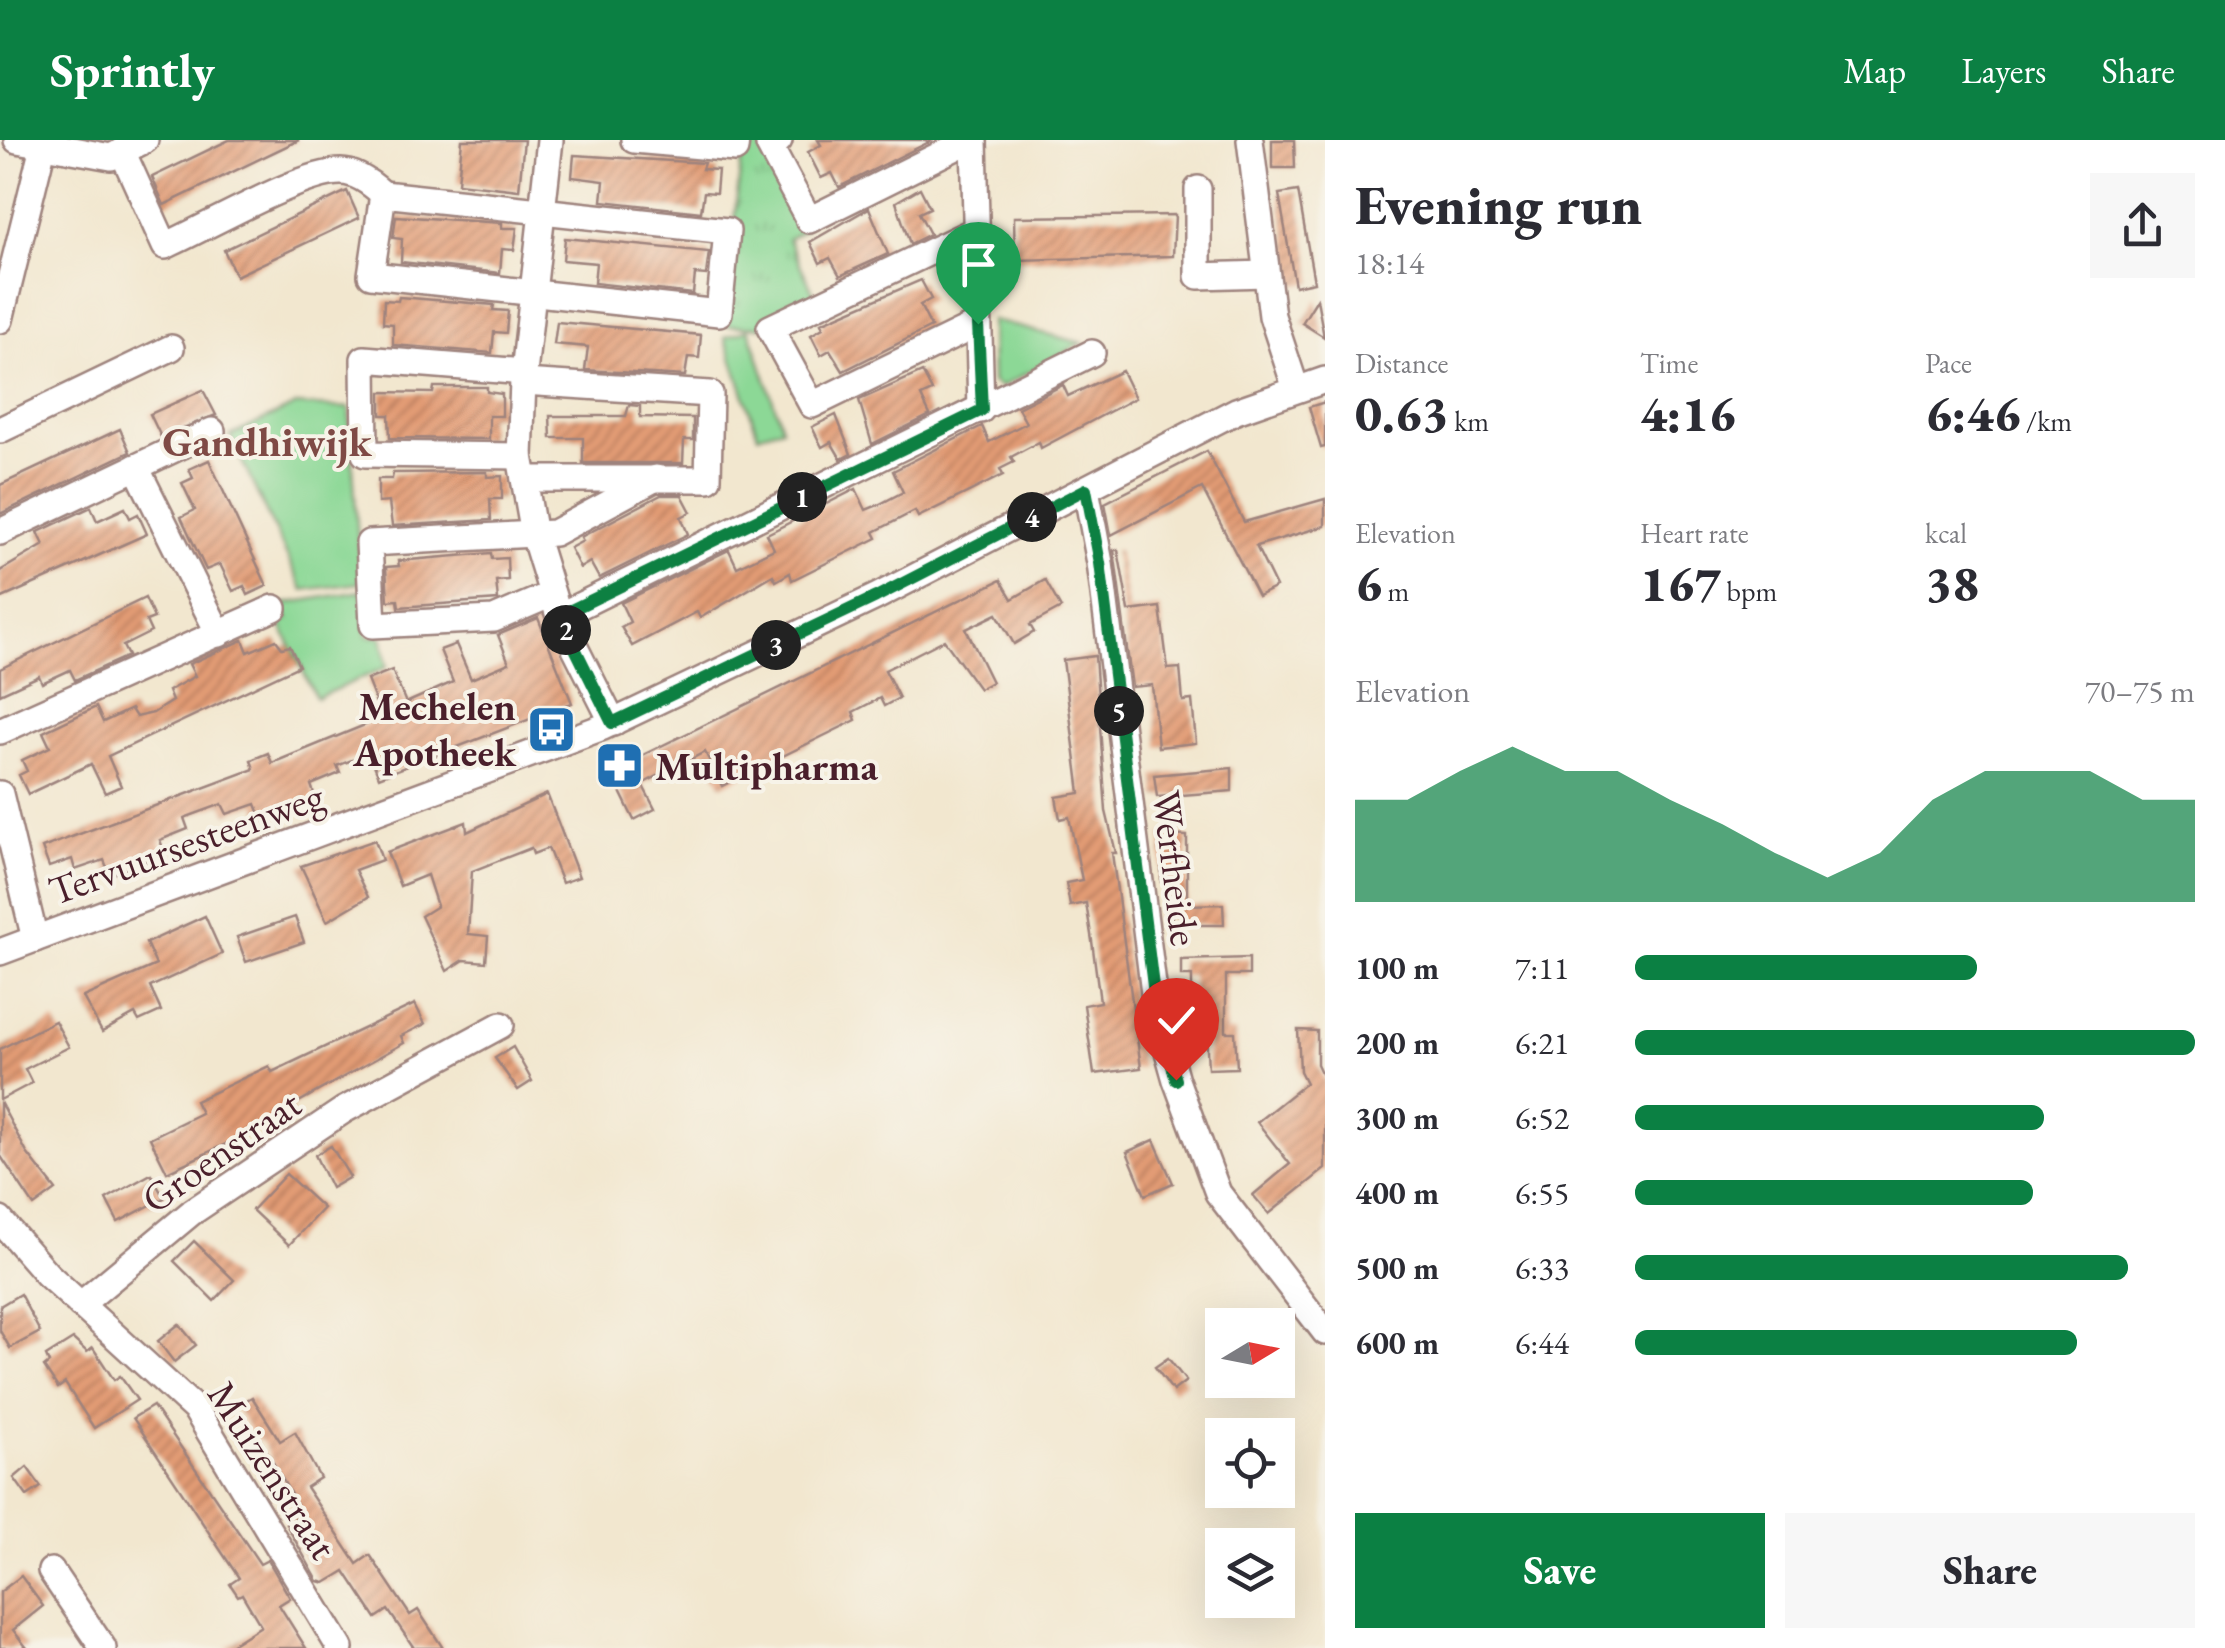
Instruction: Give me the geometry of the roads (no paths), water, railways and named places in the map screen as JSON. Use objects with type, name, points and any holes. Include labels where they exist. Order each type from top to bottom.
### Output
[{"type":"street","points":[[17,140],[112,156],[134,145],[165,246],[312,178],[344,172],[369,182],[382,194],[727,231],[719,314],[370,274],[382,194]]},
{"type":"street","points":[[550,140],[523,377],[522,468],[534,535],[556,605],[612,723]]},
{"type":"street","points":[[634,140],[736,149],[736,140]]},
{"type":"street","points":[[779,140],[769,145],[809,220],[972,140],[982,410]]},
{"type":"street","points":[[1250,140],[1272,316],[1296,389]]},
{"type":"street","points":[[0,320],[43,146]]},
{"type":"street","points":[[1198,190],[1198,276],[1266,274]]},
{"type":"street","points":[[976,230],[770,328],[812,405],[978,324]]},
{"type":"street","points":[[0,430],[171,348]]},
{"type":"street","points":[[656,478],[554,532],[369,543],[373,625],[494,619],[556,605],[982,410],[1092,353]]},
{"type":"street","points":[[364,358],[710,394],[708,479],[522,468],[364,454],[364,358]]},
{"type":"street","name":"Tervuursesteenweg","points":[[0,952],[612,723],[876,597],[1236,411],[1325,380]]},
{"type":"street","points":[[0,532],[212,431]]},
{"type":"street","points":[[136,467],[219,634]]},
{"type":"street","name":"Werfheide","points":[[1086,489],[1100,563],[1156,1010],[1218,1193],[1325,1332]]},
{"type":"street","points":[[0,731],[274,608]]},
{"type":"street","points":[[0,794],[35,939]]},
{"type":"street","name":"Groenstraat","points":[[80,1304],[192,1212],[412,1070],[501,1025]]},
{"type":"street","name":"Muizenstraat","points":[[0,1220],[47,1274],[196,1410],[340,1648]]},
{"type":"street","points":[[50,1571],[102,1648]]},
{"type":"place","name":"Mechelen Apotheek","points":[[551,729]]},
{"type":"place","name":"Multipharma","points":[[620,766]]},
{"type":"district","name":"Gandhiwijk","points":[[267,441]]}]
